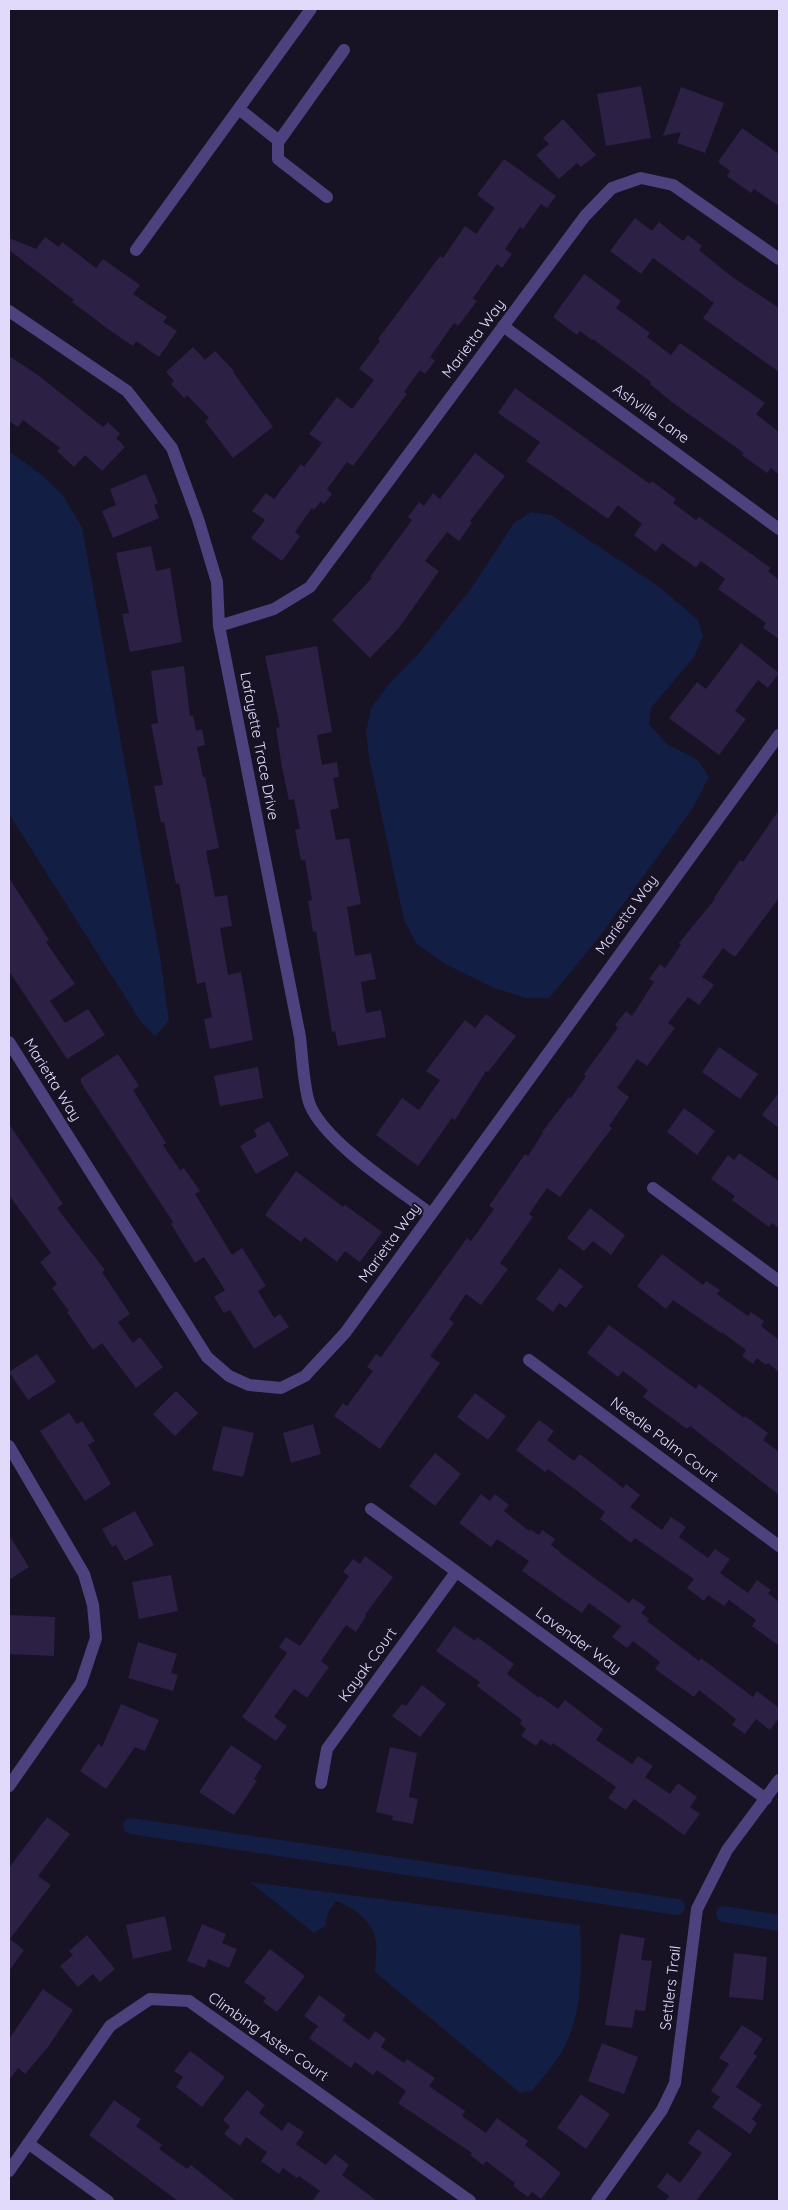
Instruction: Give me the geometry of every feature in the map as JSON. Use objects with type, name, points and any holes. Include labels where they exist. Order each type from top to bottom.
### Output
[{"type":"street","points":[[136,250],[311,9]]},
{"type":"street","points":[[327,197],[278,159],[278,140],[344,50]]},
{"type":"street","points":[[239,109],[278,140]]},
{"type":"street","name":"Marietta Way","points":[[219,626],[274,610],[310,587],[585,216],[612,188],[641,178],[673,185],[779,258]]},
{"type":"street","name":"Lafayette Trace Drive","points":[[9,311],[128,390],[172,448],[198,519],[217,582],[219,626],[300,1037],[310,1104],[322,1126],[341,1145],[431,1214]]},
{"type":"street","name":"Ashville Lane","points":[[504,326],[779,529]]},
{"type":"street","name":"Marietta Way","points":[[9,1042],[207,1357],[229,1376],[249,1386],[281,1388],[305,1376],[345,1333],[779,735]]},
{"type":"street","points":[[653,1188],[779,1281]]},
{"type":"street","name":"Needle Palm Court","points":[[528,1360],[779,1546]]},
{"type":"street","points":[[9,1446],[84,1574],[93,1604],[96,1638],[81,1683],[9,1786]]},
{"type":"street","name":"Lavender Way","points":[[371,1509],[766,1798]]},
{"type":"street","name":"Kayak Court","points":[[321,1783],[327,1748],[456,1572]]},
{"type":"street","name":"Settlers Trail","points":[[597,2201],[662,2110],[675,2082],[697,1909],[727,1850],[779,1780]]},
{"type":"street","name":"Climbing Aster Court","points":[[9,2171],[110,2026],[150,1999],[189,2001],[470,2201]]},
{"type":"street","points":[[29,2144],[108,2201]]},
{"type":"water","points":[[9,451],[39,473],[62,494],[82,527],[160,957],[169,1021],[155,1036],[141,1022],[9,814]]},
{"type":"water","points":[[531,512],[551,515],[658,586],[698,620],[703,636],[694,657],[651,708],[649,724],[667,744],[698,760],[709,777],[693,808],[597,940],[549,998],[526,998],[494,988],[445,964],[417,944],[404,920],[369,757],[366,733],[371,708],[390,683],[420,652],[470,590],[514,523]]},
{"type":"water","points":[[250,1882],[580,1925],[581,1970],[579,2000],[572,2030],[563,2050],[532,2091],[520,2093],[375,1972],[375,1936],[368,1923],[350,1907],[336,1901],[328,1912],[325,1926],[314,1933]]},
{"type":"building","points":[[641,86],[651,138],[606,146],[597,94]]},
{"type":"building","points":[[681,87],[724,103],[705,153],[677,143],[681,132],[663,136]]},
{"type":"building","points":[[563,119],[596,155],[581,167],[577,163],[559,179],[536,155],[549,144],[543,138]]},
{"type":"building","points":[[742,128],[779,154],[779,206],[754,189],[751,193],[727,176],[730,171],[718,162]]},
{"type":"building","points":[[504,159],[556,196],[547,208],[541,204],[523,229],[520,227],[505,249],[512,254],[502,268],[497,264],[473,298],[477,301],[458,326],[454,323],[430,357],[435,361],[425,374],[420,370],[404,392],[407,394],[353,466],[347,462],[327,489],[332,494],[324,504],[321,501],[314,510],[312,508],[295,532],[300,536],[282,561],[251,538],[265,520],[252,511],[266,493],[274,499],[301,464],[304,467],[322,443],[309,434],[337,397],[352,409],[374,380],[359,369],[380,341],[378,339],[440,256],[443,258],[465,226],[476,234],[495,208],[477,195]]},
{"type":"building","points":[[635,218],[652,231],[659,222],[683,241],[688,235],[702,246],[699,250],[732,277],[779,308],[779,372],[703,318],[714,303],[653,258],[641,274],[610,251]]},
{"type":"building","points":[[45,237],[59,247],[62,242],[96,268],[103,259],[140,285],[133,294],[167,317],[163,322],[177,331],[159,357],[136,341],[133,346],[108,329],[9,250],[9,238],[36,249]]},
{"type":"building","points":[[584,274],[621,301],[616,308],[650,333],[647,337],[671,355],[680,343],[765,403],[756,414],[779,432],[779,475],[771,468],[767,473],[742,455],[744,453],[673,403],[650,384],[651,382],[593,339],[580,331],[577,335],[553,317]]},
{"type":"building","points":[[193,347],[205,360],[215,351],[234,371],[273,427],[233,458],[205,421],[209,418],[187,395],[184,398],[171,384],[174,381],[166,372]]},
{"type":"building","points":[[9,356],[38,375],[103,427],[108,422],[120,434],[116,438],[125,447],[102,471],[85,455],[74,467],[57,451],[60,448],[23,420],[18,427],[9,421]]},
{"type":"building","points":[[515,388],[650,484],[652,481],[676,499],[673,503],[696,520],[699,517],[771,568],[768,571],[779,580],[779,639],[763,628],[766,623],[718,589],[725,579],[701,561],[696,568],[662,543],[656,552],[634,535],[642,524],[618,505],[608,519],[526,461],[540,442],[498,413]]},
{"type":"building","points":[[475,453],[505,476],[470,521],[472,523],[459,541],[447,532],[425,561],[439,571],[399,628],[370,658],[332,620],[372,578],[370,577],[412,520],[408,517],[419,502],[424,506],[433,493],[440,499]]},
{"type":"building","points":[[146,474],[158,503],[154,505],[159,518],[113,538],[102,511],[116,505],[110,489]]},
{"type":"building","points":[[151,546],[156,571],[170,568],[182,642],[130,652],[122,614],[129,613],[116,553]]},
{"type":"building","points":[[741,643],[779,673],[768,688],[758,680],[735,711],[746,719],[719,755],[669,718],[697,682],[706,689]]},
{"type":"building","points":[[317,646],[332,732],[317,735],[322,765],[337,762],[339,777],[333,778],[339,808],[330,810],[336,840],[349,838],[361,904],[347,907],[355,956],[371,953],[376,979],[361,982],[366,1013],[381,1010],[386,1037],[338,1046],[335,1031],[332,1032],[316,931],[313,932],[308,901],[312,900],[305,860],[301,860],[295,830],[300,829],[294,799],[289,800],[282,768],[276,728],[280,727],[265,656]]},
{"type":"building","points":[[184,666],[190,716],[193,715],[196,731],[202,729],[205,745],[197,747],[219,848],[206,851],[215,897],[227,895],[232,926],[220,928],[228,975],[241,972],[253,1040],[210,1049],[204,1019],[212,1017],[205,982],[197,984],[179,883],[176,884],[164,822],[161,823],[154,786],[163,785],[151,724],[158,723],[151,671]]},
{"type":"building","points":[[779,810],[779,898],[735,957],[723,948],[702,977],[714,985],[699,1005],[688,997],[668,1023],[675,1028],[647,1066],[637,1059],[617,1088],[629,1097],[609,1126],[612,1128],[560,1197],[547,1188],[529,1214],[533,1217],[500,1263],[508,1269],[481,1305],[466,1294],[449,1319],[454,1323],[430,1356],[440,1363],[380,1449],[334,1416],[343,1403],[347,1406],[373,1371],[367,1367],[376,1354],[381,1357],[467,1238],[471,1241],[494,1209],[489,1206],[525,1154],[528,1156],[542,1132],[569,1097],[571,1098],[586,1076],[584,1074],[618,1028],[615,1025],[626,1011],[632,1016],[654,982],[649,979],[660,964],[665,968],[681,945],[679,943],[715,899],[740,860],[743,862]]},
{"type":"building","points":[[9,878],[49,940],[46,942],[75,984],[50,1001],[65,1023],[88,1009],[105,1035],[67,1059],[9,971]]},
{"type":"building","points":[[486,1014],[516,1036],[488,1072],[486,1071],[455,1120],[452,1118],[418,1166],[376,1135],[402,1098],[419,1110],[440,1080],[426,1071],[465,1020],[475,1028]]},
{"type":"building","points":[[719,1047],[758,1074],[740,1099],[702,1072]]},
{"type":"building","points":[[118,1054],[139,1086],[133,1090],[166,1143],[163,1145],[180,1170],[184,1168],[200,1191],[195,1194],[232,1255],[242,1248],[266,1286],[258,1291],[274,1318],[280,1314],[289,1327],[254,1349],[230,1310],[224,1313],[214,1297],[225,1290],[204,1257],[195,1263],[171,1224],[173,1222],[81,1083],[81,1078]]},
{"type":"building","points":[[258,1067],[263,1098],[220,1106],[214,1076]]},
{"type":"building","points":[[779,1092],[779,1128],[762,1115]]},
{"type":"building","points":[[684,1108],[715,1131],[697,1155],[667,1132]]},
{"type":"building","points":[[269,1121],[289,1155],[256,1174],[240,1146],[257,1136],[254,1130]]},
{"type":"building","points":[[9,1124],[63,1204],[57,1208],[105,1270],[102,1272],[130,1314],[118,1322],[133,1343],[140,1337],[163,1367],[136,1388],[102,1343],[93,1350],[52,1288],[57,1284],[40,1262],[51,1253],[9,1195]]},
{"type":"building","points":[[739,1153],[779,1181],[779,1228],[772,1223],[769,1227],[732,1200],[735,1196],[711,1179],[728,1155],[734,1160]]},
{"type":"building","points":[[296,1171],[343,1207],[345,1205],[382,1232],[360,1262],[345,1251],[337,1262],[305,1237],[301,1242],[265,1215]]},
{"type":"building","points":[[590,1208],[625,1235],[611,1255],[593,1241],[584,1251],[567,1238]]},
{"type":"building","points":[[662,1254],[703,1285],[706,1281],[720,1290],[717,1294],[748,1316],[751,1312],[764,1321],[761,1326],[779,1340],[779,1372],[768,1363],[766,1365],[757,1358],[753,1364],[742,1356],[746,1350],[673,1300],[666,1309],[637,1286]]},
{"type":"building","points":[[560,1268],[583,1286],[566,1308],[559,1303],[553,1312],[536,1299]]},
{"type":"building","points":[[609,1325],[696,1389],[699,1384],[744,1418],[745,1416],[768,1433],[763,1440],[779,1452],[779,1495],[690,1426],[687,1429],[643,1397],[648,1390],[623,1371],[618,1377],[587,1353]]},
{"type":"building","points":[[37,1354],[56,1382],[28,1400],[9,1372]]},
{"type":"building","points":[[176,1391],[198,1413],[175,1436],[153,1414]]},
{"type":"building","points":[[475,1393],[506,1416],[488,1440],[457,1417]]},
{"type":"building","points":[[69,1413],[77,1424],[82,1421],[95,1441],[88,1445],[111,1484],[85,1501],[40,1431]]},
{"type":"building","points":[[539,1420],[554,1431],[547,1440],[574,1461],[580,1454],[623,1488],[626,1484],[640,1495],[630,1507],[662,1530],[671,1517],[686,1527],[679,1537],[708,1558],[715,1549],[730,1559],[720,1573],[748,1593],[757,1580],[771,1590],[768,1593],[779,1602],[779,1646],[752,1626],[756,1620],[729,1600],[724,1606],[708,1595],[704,1601],[687,1588],[694,1579],[635,1538],[631,1543],[600,1519],[605,1512],[548,1469],[545,1472],[516,1450]]},
{"type":"building","points":[[313,1424],[321,1454],[291,1463],[283,1433]]},
{"type":"building","points":[[223,1426],[254,1433],[243,1477],[212,1470]]},
{"type":"building","points":[[435,1453],[461,1474],[435,1506],[409,1486]]},
{"type":"building","points":[[481,1494],[490,1501],[495,1494],[509,1505],[504,1511],[529,1531],[530,1529],[539,1535],[542,1530],[555,1539],[551,1545],[559,1552],[629,1603],[633,1598],[646,1607],[641,1613],[649,1619],[647,1621],[699,1661],[701,1658],[753,1697],[757,1691],[779,1708],[779,1718],[770,1730],[756,1719],[745,1734],[732,1725],[736,1719],[699,1690],[694,1697],[655,1669],[660,1662],[633,1641],[627,1648],[612,1637],[621,1626],[589,1603],[582,1613],[522,1571],[529,1561],[497,1539],[491,1547],[459,1523]]},
{"type":"building","points":[[135,1511],[154,1545],[125,1561],[116,1545],[112,1547],[102,1529]]},
{"type":"building","points":[[9,1535],[29,1567],[9,1580]]},
{"type":"building","points":[[365,1556],[393,1577],[365,1615],[356,1632],[346,1625],[321,1661],[329,1667],[307,1698],[294,1689],[274,1717],[287,1726],[276,1741],[242,1717],[287,1653],[279,1647],[286,1637],[300,1646],[349,1576],[343,1572],[353,1559],[360,1564]]},
{"type":"building","points":[[171,1575],[178,1611],[139,1619],[132,1582]]},
{"type":"building","points":[[9,1615],[55,1617],[54,1656],[9,1654]]},
{"type":"building","points":[[454,1626],[475,1641],[477,1637],[514,1664],[507,1674],[539,1698],[540,1696],[558,1709],[565,1700],[603,1729],[596,1740],[632,1764],[638,1756],[653,1766],[645,1777],[670,1794],[678,1783],[697,1797],[690,1807],[700,1814],[684,1835],[634,1799],[626,1810],[608,1798],[616,1787],[553,1743],[551,1746],[541,1739],[536,1746],[521,1736],[526,1729],[520,1724],[522,1720],[477,1686],[480,1682],[436,1651]]},
{"type":"building","points":[[138,1642],[177,1654],[171,1673],[178,1675],[173,1691],[128,1678]]},
{"type":"building","points":[[422,1685],[446,1704],[420,1737],[392,1716],[402,1704],[406,1706]]},
{"type":"building","points":[[121,1704],[159,1720],[145,1751],[135,1747],[106,1789],[80,1771],[98,1744],[102,1747]]},
{"type":"building","points":[[231,1745],[262,1766],[254,1779],[257,1781],[234,1815],[199,1792]]},
{"type":"building","points":[[390,1747],[417,1753],[409,1797],[418,1799],[413,1824],[392,1820],[393,1816],[376,1812]]},
{"type":"building","points":[[47,1817],[70,1834],[38,1876],[51,1885],[10,1939],[24,1950],[9,1971],[9,1868]]},
{"type":"building","points":[[165,1916],[172,1950],[133,1959],[126,1925]]},
{"type":"building","points":[[202,1924],[226,1934],[222,1943],[237,1949],[229,1968],[208,1959],[205,1968],[187,1961]]},
{"type":"building","points":[[620,1934],[645,1938],[641,1960],[652,1961],[645,2011],[635,2010],[632,2028],[605,2025]]},
{"type":"building","points":[[87,1935],[115,1969],[100,1982],[93,1974],[78,1987],[60,1966],[73,1955],[69,1951]]},
{"type":"building","points":[[270,1949],[305,1976],[277,2012],[263,2002],[266,1998],[244,1982]]},
{"type":"building","points":[[734,1953],[767,1957],[763,2000],[729,1997]]},
{"type":"building","points":[[43,1989],[73,2010],[48,2047],[25,2074],[18,2068],[9,2080],[9,2039]]},
{"type":"building","points":[[319,1995],[346,2015],[342,2020],[369,2040],[375,2031],[386,2039],[381,2047],[404,2063],[407,2059],[435,2078],[429,2086],[465,2111],[462,2116],[486,2133],[497,2118],[528,2141],[525,2145],[561,2173],[541,2199],[532,2192],[528,2197],[513,2186],[515,2183],[486,2161],[483,2165],[470,2155],[472,2153],[398,2103],[406,2091],[377,2070],[373,2075],[355,2062],[351,2068],[309,2038],[318,2026],[304,2016]]},
{"type":"building","points":[[742,2025],[763,2039],[753,2054],[757,2056],[736,2087],[762,2105],[752,2119],[757,2123],[750,2134],[712,2107],[720,2097],[711,2091],[729,2064],[719,2058]]},
{"type":"building","points":[[602,2043],[638,2057],[624,2094],[588,2081]]},
{"type":"building","points":[[190,2051],[225,2077],[202,2107],[176,2087],[183,2077],[174,2071]]},
{"type":"building","points":[[247,2090],[265,2105],[259,2113],[282,2131],[288,2122],[304,2132],[296,2144],[326,2165],[335,2154],[349,2165],[342,2175],[377,2201],[312,2201],[320,2191],[299,2176],[297,2178],[283,2168],[279,2174],[261,2161],[267,2152],[246,2137],[240,2146],[224,2134],[230,2126],[223,2120]]},
{"type":"building","points":[[581,2094],[610,2114],[586,2149],[557,2128]]},
{"type":"building","points":[[114,2100],[141,2119],[136,2126],[162,2145],[159,2149],[187,2169],[191,2165],[236,2201],[178,2201],[89,2135]]},
{"type":"building","points":[[698,2129],[732,2154],[696,2201],[665,2201],[669,2196],[657,2187],[667,2173],[680,2183],[702,2153],[688,2143]]},
{"type":"waterway","points":[[131,1826],[677,1907]]},
{"type":"waterway","points":[[724,1914],[779,1923]]}]
